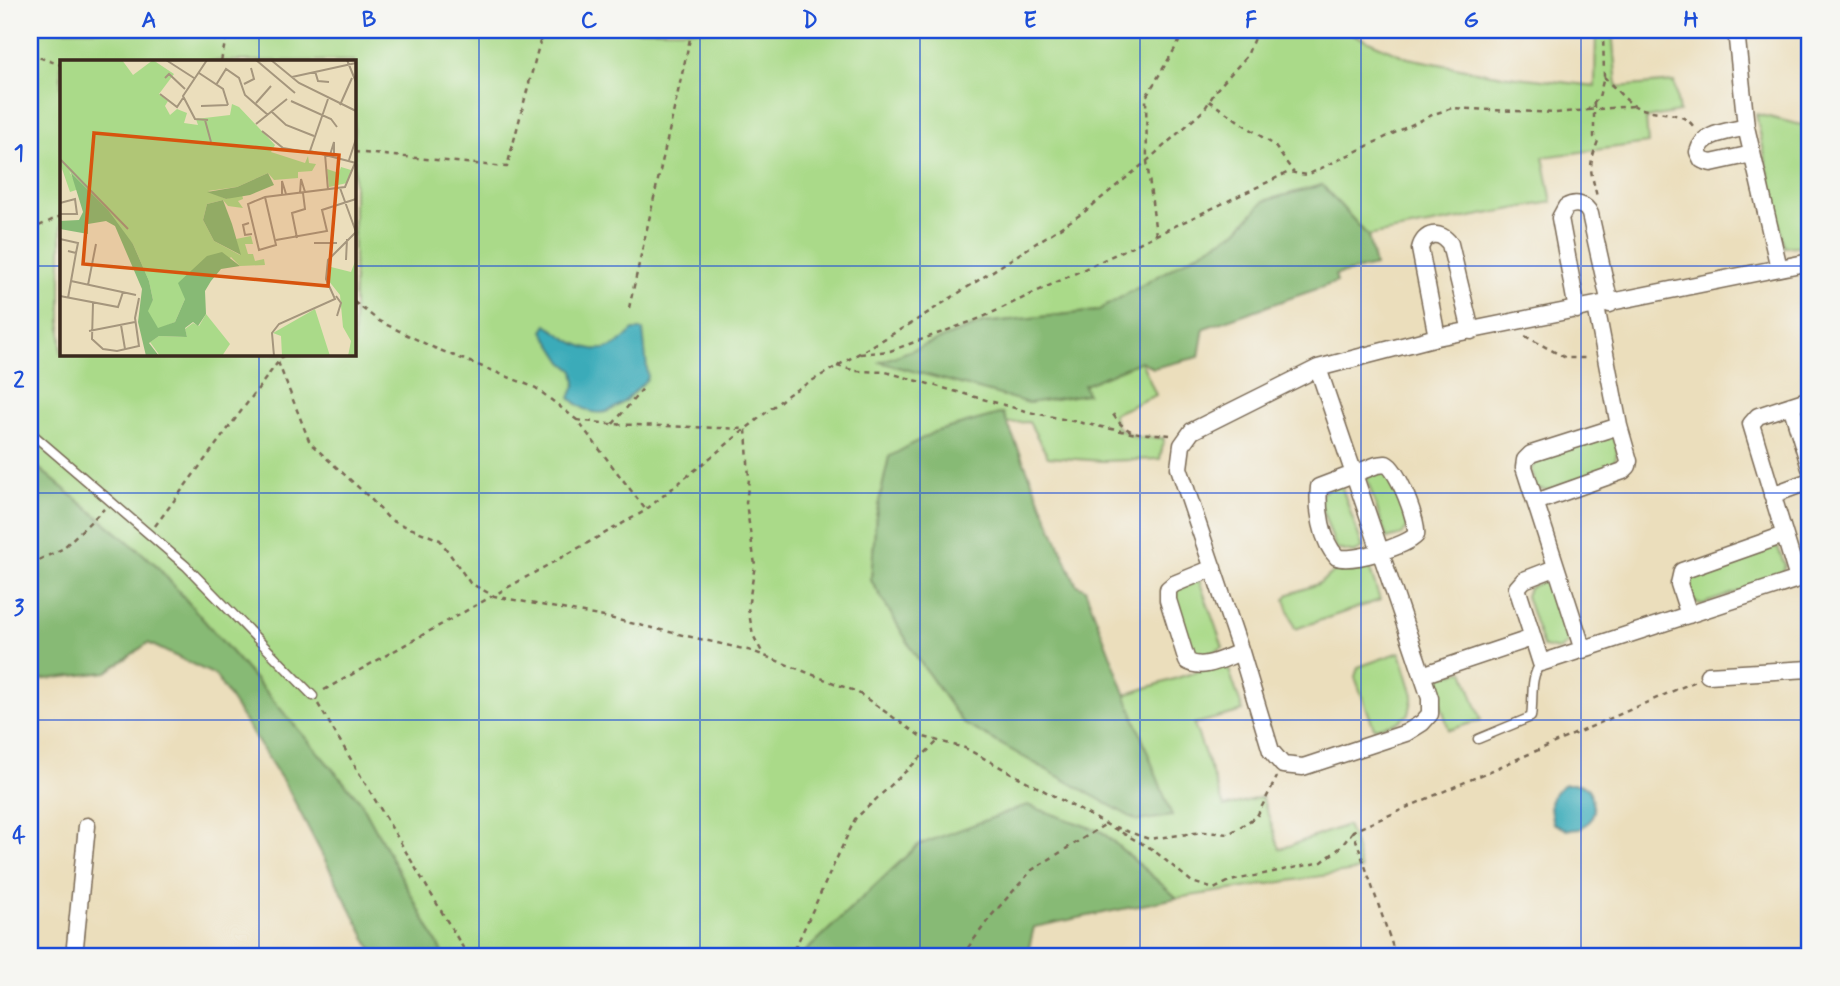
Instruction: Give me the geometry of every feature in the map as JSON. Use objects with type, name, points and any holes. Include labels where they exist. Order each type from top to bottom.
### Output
[{"type":"street","points":[[1736,30],[1746,127],[1779,268]]},
{"type":"street","points":[[1746,127],[1707,137],[1702,141],[1698,152],[1702,160],[1711,163],[1752,154]]},
{"type":"street","points":[[1536,502],[1623,471],[1629,461],[1605,355],[1603,305],[1590,214],[1585,207],[1574,204],[1566,208],[1560,218],[1577,310]]},
{"type":"street","points":[[1437,337],[1420,249],[1425,238],[1433,234],[1442,236],[1450,244],[1471,331]]},
{"type":"street","points":[[1318,368],[1430,698],[1430,714],[1406,733],[1303,767],[1283,765],[1271,751],[1180,468],[1182,445],[1192,431],[1318,368],[1437,337],[1810,262]]},
{"type":"street","points":[[1555,568],[1524,580],[1517,587],[1541,663],[1798,579],[1751,424],[1758,416],[1810,399]]},
{"type":"street","points":[[1791,405],[1810,468]]},
{"type":"street","points":[[1583,650],[1524,467],[1525,460],[1531,454],[1619,426]]},
{"type":"street","points":[[1377,465],[1391,466],[1417,529],[1413,538],[1379,551],[1347,560],[1338,557],[1330,548],[1317,506],[1319,487],[1377,465]]},
{"type":"street","points":[[1772,495],[1810,479]]},
{"type":"street","points":[[1689,615],[1679,584],[1682,571],[1784,535]]},
{"type":"street","points":[[1213,568],[1168,589],[1168,600],[1187,661],[1195,666],[1205,665],[1241,652]]},
{"type":"street","points":[[1422,675],[1532,638]]},
{"type":"street","points":[[1708,675],[1810,668]]},
{"type":"street","points":[[74,956],[87,826]]},
{"type":"lane","points":[[30,432],[186,566],[313,696]]},
{"type":"lane","points":[[1478,738],[1531,717],[1532,681],[1541,663]]},
{"type":"path","points":[[221,60],[228,30]]},
{"type":"path","points":[[355,152],[507,167],[543,30]]},
{"type":"path","points":[[629,308],[692,30]]},
{"type":"path","points":[[1156,235],[1147,161],[1146,97],[1186,30]]},
{"type":"path","points":[[468,956],[313,696],[646,510],[789,394],[915,321],[1083,213],[1204,110],[1217,89],[1247,56],[1257,30]]},
{"type":"path","points":[[1588,110],[1599,97],[1604,77],[1603,30]]},
{"type":"path","points":[[30,54],[60,65]]},
{"type":"path","points":[[1604,77],[1634,106]]},
{"type":"path","points":[[1209,102],[1274,145],[1294,173]]},
{"type":"path","points":[[1590,214],[1597,209],[1598,201],[1589,171],[1598,141],[1594,137],[1594,103]]},
{"type":"path","points":[[857,355],[890,351],[981,318],[1289,172],[1307,176],[1434,114],[1452,108],[1555,113],[1634,106],[1683,118],[1692,124],[1702,141]]},
{"type":"path","points":[[30,230],[60,216]]},
{"type":"path","points":[[355,303],[379,321],[432,347],[536,388],[577,420],[646,510]]},
{"type":"path","points":[[355,310],[363,309]]},
{"type":"path","points":[[1523,333],[1528,339],[1566,358],[1605,355]]},
{"type":"path","points":[[149,534],[283,355]]},
{"type":"path","points":[[278,362],[310,443],[390,520],[440,540],[470,583],[494,596],[609,618],[752,651],[857,692],[920,736],[965,748],[1152,849],[1192,882],[1214,890],[1230,881],[1322,862],[1341,847],[1353,831],[1708,675]]},
{"type":"path","points":[[837,366],[856,371],[886,372],[1029,412],[1136,434],[1188,437]]},
{"type":"path","points":[[613,424],[645,386]]},
{"type":"path","points":[[1112,414],[1121,426],[1136,434]]},
{"type":"path","points":[[577,420],[746,429]]},
{"type":"path","points":[[746,429],[749,479],[746,503],[755,565],[748,607],[753,635],[764,656]]},
{"type":"path","points":[[30,564],[62,548],[112,502]]},
{"type":"path","points":[[787,956],[797,944],[855,819],[939,741]]},
{"type":"path","points":[[1107,824],[1149,839],[1203,832],[1229,834],[1257,816],[1283,765]]},
{"type":"path","points":[[962,956],[991,916],[1032,870],[1107,824]]},
{"type":"path","points":[[1353,831],[1396,956]]},
{"type":"green space","points":[[30,30],[1343,30],[1408,58],[1491,74],[1595,86],[1596,30],[1612,30],[1617,87],[1674,82],[1679,112],[1646,118],[1648,143],[1543,157],[1552,202],[1368,236],[1322,185],[1264,201],[1237,231],[1097,311],[983,323],[1087,393],[1084,385],[1141,361],[1156,395],[1113,414],[1117,427],[1134,437],[1164,438],[1160,459],[1103,461],[1048,457],[1029,422],[1007,423],[1003,413],[889,457],[876,516],[871,580],[916,656],[963,723],[1171,816],[1125,695],[1220,664],[1228,667],[1243,711],[1194,724],[1224,807],[1262,797],[1280,849],[1347,825],[1361,870],[1177,898],[1102,832],[918,845],[801,956],[444,956],[361,802],[155,564],[30,461]]},
{"type":"green space","points":[[1756,114],[1810,127],[1810,245],[1784,247]]},
{"type":"green space","points":[[1322,185],[1368,236],[1375,266],[1335,275],[1337,282],[1204,328],[1199,357],[1153,368],[1141,361],[1084,385],[1087,394],[1029,403],[880,362],[983,323],[1097,311],[1237,231],[1264,201]]},
{"type":"green space","points":[[1003,413],[1076,584],[1085,589],[1172,816],[1138,821],[963,723],[916,656],[871,580],[876,516],[889,457],[934,432]]},
{"type":"green space","points":[[1607,436],[1613,438],[1617,449],[1611,466],[1548,490],[1536,488],[1531,470],[1543,457]]},
{"type":"green space","points":[[30,461],[155,564],[361,802],[444,956],[375,956],[288,789],[215,675],[148,643],[107,672],[30,681]]},
{"type":"green space","points":[[1382,470],[1393,477],[1408,526],[1402,535],[1387,539],[1366,476]]},
{"type":"green space","points":[[1340,482],[1363,548],[1354,553],[1336,549],[1320,503],[1322,493]]},
{"type":"green space","points":[[1769,546],[1778,548],[1785,565],[1781,575],[1703,604],[1691,598],[1687,591],[1688,577]]},
{"type":"green space","points":[[1364,563],[1369,567],[1380,600],[1295,629],[1285,599],[1289,594],[1318,584],[1333,573]]},
{"type":"green space","points":[[1199,580],[1223,647],[1202,655],[1197,653],[1188,640],[1173,597],[1174,590]]},
{"type":"green space","points":[[1543,581],[1549,584],[1558,597],[1569,637],[1567,644],[1559,650],[1543,647],[1526,596],[1529,588]]},
{"type":"green space","points":[[1400,652],[1413,695],[1409,714],[1396,723],[1374,728],[1355,677],[1358,667]]},
{"type":"green space","points":[[1464,671],[1481,720],[1449,730],[1435,685],[1437,678]]},
{"type":"green space","points":[[1027,805],[1102,832],[1177,898],[1034,927],[1027,956],[801,956],[918,845]]},
{"type":"water","points":[[547,325],[569,340],[590,349],[612,347],[633,330],[643,330],[648,378],[612,409],[603,413],[582,408],[570,398],[576,383],[574,371],[563,362],[543,331]]},
{"type":"water","points":[[1565,784],[1579,784],[1589,788],[1594,811],[1590,821],[1580,829],[1567,830],[1553,823],[1550,810],[1552,796]]}]
